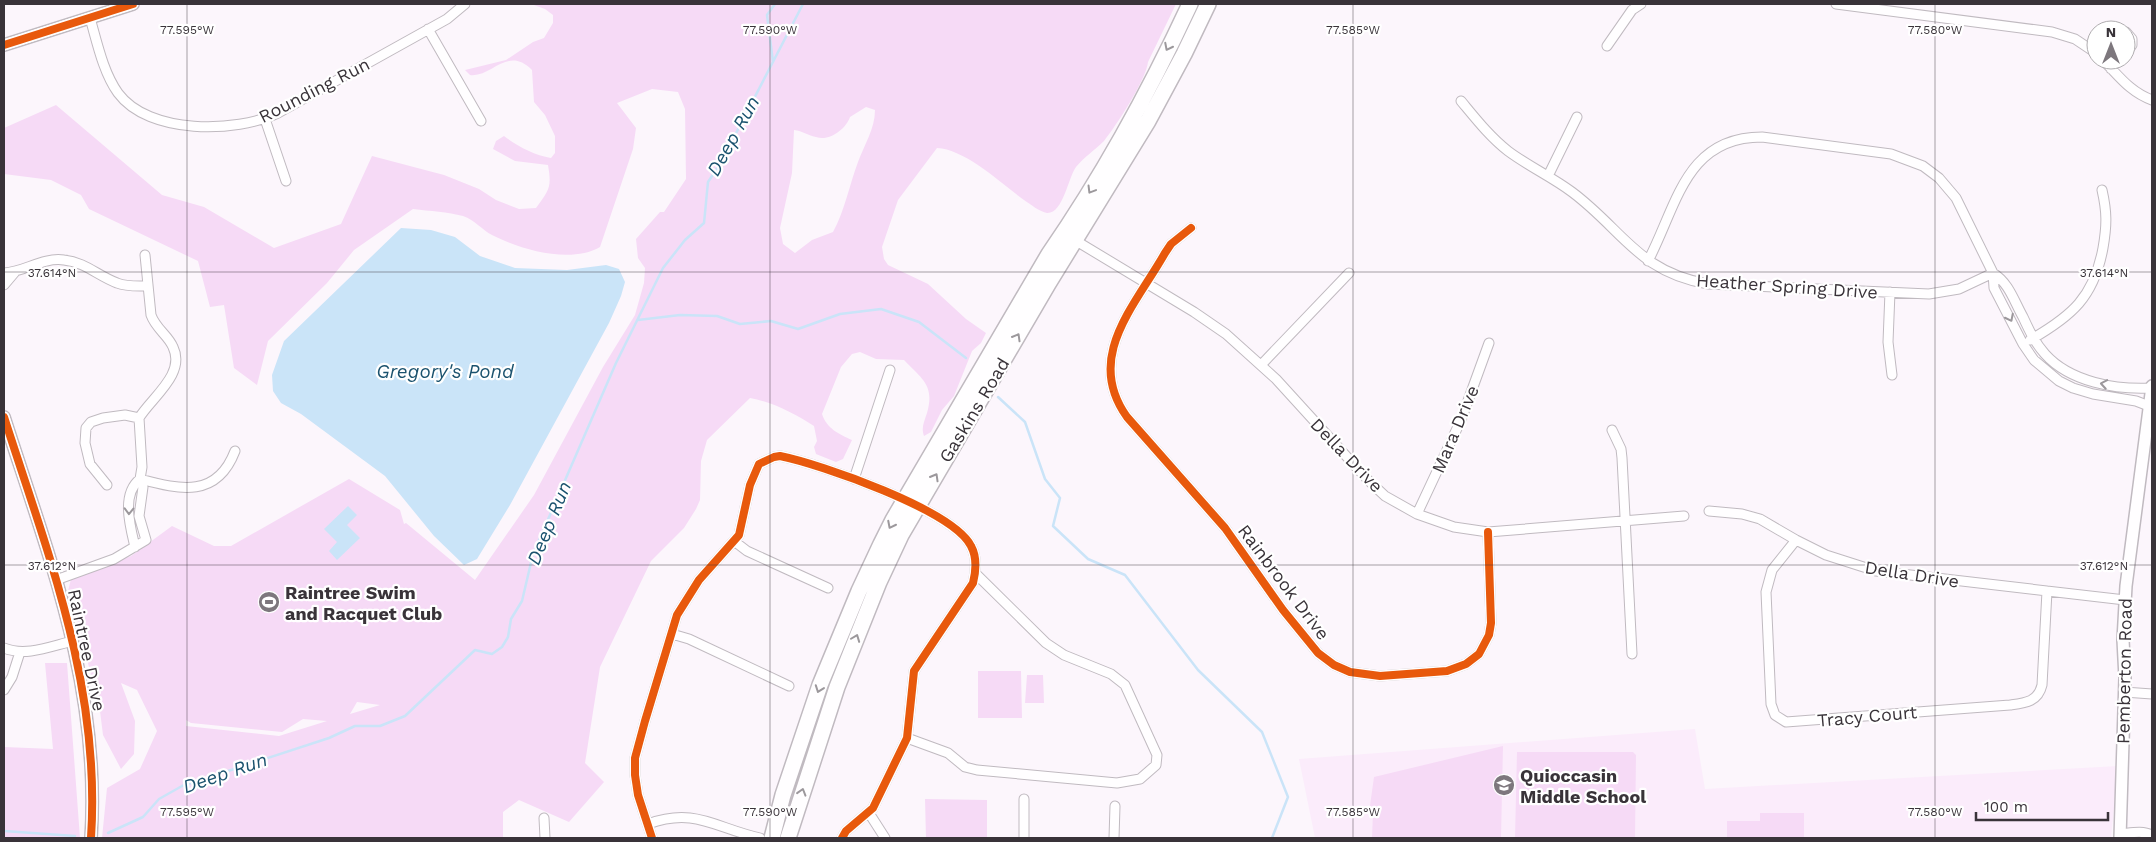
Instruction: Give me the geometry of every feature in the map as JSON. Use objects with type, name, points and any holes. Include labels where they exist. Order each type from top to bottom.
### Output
[{"type":"main road","name":"Gaskins Road","points":[[772,838],[803,733],[831,657],[862,583],[1048,284],[1069,237],[1190,4]]},
{"type":"main road","name":"Gaskins Road","points":[[1069,237],[1165,90],[1208,4]]},
{"type":"main road","name":"Gaskins Road","points":[[788,838],[819,739],[861,625],[894,551],[912,502]]},
{"type":"street","points":[[4,46],[133,4]]},
{"type":"street","name":"Rounding Run","points":[[90,18],[109,78],[122,98],[141,112],[166,120],[204,127],[224,127],[265,119],[456,13],[465,4]]},
{"type":"street","points":[[1836,4],[2052,32],[2086,46]]},
{"type":"street","points":[[1607,46],[1636,5]]},
{"type":"street","points":[[428,29],[481,121]]},
{"type":"street","points":[[2113,70],[2133,91],[2152,100]]},
{"type":"street","name":"Heather Spring Drive","points":[[1461,101],[1489,133],[1508,150],[1548,176],[1587,205],[1648,261],[1676,276],[1708,284],[1944,293],[1959,290],[1993,274]]},
{"type":"street","points":[[1548,176],[1577,117]]},
{"type":"street","points":[[265,119],[286,181]]},
{"type":"street","points":[[1648,261],[1684,183],[1693,168],[1708,153],[1724,144],[1742,138],[1762,137],[1892,154],[1924,166],[1939,178],[1956,198],[1993,274],[1994,288],[2024,344],[2034,360],[2045,371],[2072,388],[2093,394],[2136,401],[2149,406]]},
{"type":"street","points":[[2024,344],[2068,315],[2082,302],[2091,287],[2101,259],[2106,231],[2107,210],[2102,190]]},
{"type":"street","name":"Rainbrook Drive","points":[[1191,228],[1171,244],[1122,324],[1114,341],[1109,370],[1116,400],[1127,418],[1225,528],[1283,610],[1324,658],[1342,670],[1370,676],[1447,671],[1460,668],[1472,661],[1486,643],[1491,623],[1488,532]]},
{"type":"street","name":"Della Drive","points":[[1069,237],[1216,326],[1261,365],[1368,480],[1386,496],[1417,514],[1454,527],[1488,532],[1684,516]]},
{"type":"street","points":[[56,580],[114,559],[146,540],[140,516],[143,487],[140,479],[142,467],[139,418],[171,376],[176,365],[174,348],[154,324],[145,255]]},
{"type":"street","points":[[4,273],[16,272],[45,261],[64,260],[87,266],[117,283],[129,286],[148,286]]},
{"type":"street","points":[[4,285],[16,272]]},
{"type":"street","points":[[1261,365],[1349,273]]},
{"type":"street","points":[[1993,274],[2006,284],[2034,338],[2054,362],[2083,379],[2133,388],[2152,387]]},
{"type":"street","points":[[1890,292],[1888,342],[1892,375]]},
{"type":"street","name":"Mara Drive","points":[[1417,514],[1461,420],[1489,343]]},
{"type":"street","points":[[854,479],[890,370]]},
{"type":"street","name":"Pemberton Road","points":[[2120,836],[2125,600],[2132,532],[2152,387]]},
{"type":"street","points":[[107,485],[90,464],[86,443],[86,428],[91,422],[103,418],[125,415],[139,418]]},
{"type":"street","name":"Raintree Drive","points":[[4,417],[74,641],[88,722],[93,794],[91,838]]},
{"type":"street","points":[[1612,430],[1621,449],[1632,654]]},
{"type":"street","points":[[140,479],[176,487],[198,486],[221,476],[227,470],[235,451]]},
{"type":"street","points":[[652,838],[638,795],[635,758],[677,615],[689,594],[738,534],[750,485],[759,464],[780,456],[854,479],[912,502],[957,530],[971,544],[974,554],[976,573],[973,583],[914,671],[907,738],[869,813],[846,831],[842,838]]},
{"type":"street","points":[[135,547],[128,509],[133,486],[140,479]]},
{"type":"street","name":"Della Drive","points":[[1709,511],[1742,514],[1760,519],[1796,540],[1838,560],[1876,571],[2125,600]]},
{"type":"street","name":"Tracy Court","points":[[1796,540],[1772,570],[1766,592],[1771,704],[1775,715],[1786,722],[2000,705],[2033,700],[2042,685],[2047,591]]},
{"type":"street","points":[[734,541],[747,551],[828,588]]},
{"type":"street","points":[[907,738],[948,754],[965,767],[977,770],[1117,783],[1140,779],[1156,765],[1157,755],[1124,685],[1111,674],[1064,654],[1046,642],[976,573]]},
{"type":"street","points":[[672,634],[689,639],[789,686]]},
{"type":"street","points":[[4,648],[20,652],[74,641]]},
{"type":"street","points":[[4,690],[12,677],[20,652]]},
{"type":"street","points":[[2124,692],[2152,694]]},
{"type":"street","points":[[1024,800],[1024,838]]},
{"type":"street","points":[[1114,838],[1115,806]]},
{"type":"street","points":[[869,813],[885,838]]},
{"type":"street","points":[[648,824],[660,819],[691,817],[705,820],[740,834],[760,838]]},
{"type":"street","points":[[544,818],[545,838]]},
{"type":"street","points":[[2120,836],[2136,832],[2145,832],[2152,835]]},
{"type":"shaded area","points":[[531,4],[1176,4],[1130,103],[1104,141],[1076,167],[1061,202],[1053,212],[1047,213],[1035,208],[983,168],[959,154],[937,148],[898,200],[882,247],[884,259],[888,265],[928,284],[966,319],[986,333],[981,343],[972,351],[954,396],[942,410],[931,432],[924,436],[923,428],[929,396],[928,389],[921,378],[904,360],[876,359],[860,352],[852,354],[841,367],[822,414],[830,427],[852,440],[843,459],[836,462],[816,454],[814,447],[817,441],[814,426],[784,409],[750,398],[707,440],[701,461],[700,500],[696,509],[684,528],[651,561],[600,667],[585,763],[604,782],[569,822],[519,800],[503,812],[503,838],[102,838],[107,788],[140,769],[157,731],[137,690],[121,683],[135,721],[134,754],[121,769],[103,735],[99,703],[68,591],[71,579],[131,556],[172,526],[214,546],[231,546],[349,479],[400,510],[404,524],[406,523],[475,580],[534,495],[603,367],[635,315],[644,283],[645,268],[638,258],[636,239],[660,212],[664,212],[686,179],[685,109],[678,92],[652,89],[617,103],[636,128],[633,149],[600,247],[588,252],[561,255],[531,250],[504,241],[488,233],[463,216],[413,209],[354,250],[327,283],[268,341],[257,385],[234,368],[224,305],[210,307],[198,261],[89,209],[81,195],[51,180],[4,174],[4,128],[56,105],[162,195],[204,207],[274,248],[341,224],[372,156],[444,175],[479,189],[496,200],[519,209],[536,208],[548,188],[550,179],[548,165],[515,161],[493,149],[496,141],[504,136],[520,147],[538,155],[551,158],[555,153],[555,136],[545,115],[534,102],[532,70],[523,63],[507,61],[478,75],[470,75],[465,70],[506,60],[533,42],[544,38],[553,23],[553,15],[545,9]],"holes":[[[866,107],[875,110],[875,117],[837,224],[833,232],[812,240],[795,253],[783,244],[780,228],[792,173],[794,130],[826,138],[841,130],[850,117]],[[357,702],[380,705],[350,714]],[[303,719],[327,721],[279,736],[186,726],[186,720],[191,723],[282,732]]]},
{"type":"shaded area","points":[[45,663],[67,663],[80,838],[4,838],[4,747],[53,749]]},
{"type":"shaded area","points":[[978,671],[1021,671],[1022,718],[978,718]]},
{"type":"shaded area","points":[[1027,675],[1043,675],[1044,703],[1025,703]]},
{"type":"shaded area","name":"Quioccasin Middle School","points":[[1695,729],[1705,789],[2118,766],[2111,838],[1315,838],[1299,759]]},
{"type":"shaded area","points":[[1503,746],[1501,838],[1372,838],[1373,813],[1369,813],[1374,777]]},
{"type":"shaded area","points":[[1517,752],[1633,752],[1636,755],[1635,838],[1515,838]]},
{"type":"shaded area","points":[[925,799],[987,800],[987,838],[926,838]]},
{"type":"shaded area","points":[[1760,813],[1804,813],[1804,838],[1727,838],[1727,821],[1760,821]]},
{"type":"water","name":"Gregory's Pond","points":[[401,228],[431,230],[455,237],[480,256],[515,268],[567,270],[606,265],[619,269],[625,282],[609,323],[510,505],[477,559],[464,565],[434,536],[385,476],[301,414],[281,403],[273,391],[272,375],[284,341]]},
{"type":"water","points":[[348,506],[357,515],[347,525],[360,538],[337,560],[329,551],[337,542],[324,529]]},
{"type":"waterway","points":[[773,62],[767,15],[775,4]]},
{"type":"waterway","name":"Deep Run","points":[[108,833],[143,817],[159,799],[182,786],[329,738],[355,726],[380,726],[405,716],[475,650],[492,654],[502,647],[508,637],[511,619],[522,601],[533,554],[616,363],[663,268],[685,240],[704,223],[708,182],[720,164],[803,4]]},
{"type":"waterway","points":[[638,320],[680,315],[717,316],[740,324],[771,321],[798,329],[840,314],[881,309],[919,322],[966,358]]},
{"type":"waterway","points":[[998,397],[1025,422],[1045,479],[1060,498],[1053,526],[1088,559],[1125,575],[1198,670],[1262,732],[1288,797],[1272,838]]},
{"type":"waterway","name":"Deep Run","points":[[4,831],[75,836]]},
{"type":"cycle path","points":[[4,45],[133,4]]},
{"type":"cycle path","points":[[1191,228],[1171,244],[1128,312],[1112,353],[1111,374],[1115,395],[1127,417],[1225,528],[1283,610],[1318,653],[1334,665],[1350,672],[1380,676],[1447,671],[1466,664],[1479,654],[1489,635],[1491,623],[1488,532]]},
{"type":"cycle path","points":[[4,417],[54,572],[80,676],[88,729],[92,783],[91,838]]},
{"type":"cycle path","points":[[652,838],[638,795],[635,758],[677,615],[699,580],[739,535],[750,485],[759,464],[780,456],[853,478],[913,504],[939,518],[959,532],[971,546],[975,559],[973,583],[914,671],[907,738],[873,808],[846,831],[842,838]]},
{"type":"place","name":"Raintree Swim and Racquet Club","points":[[269,602]]},
{"type":"place","name":"Quioccasin Middle School","points":[[1504,785]]}]
